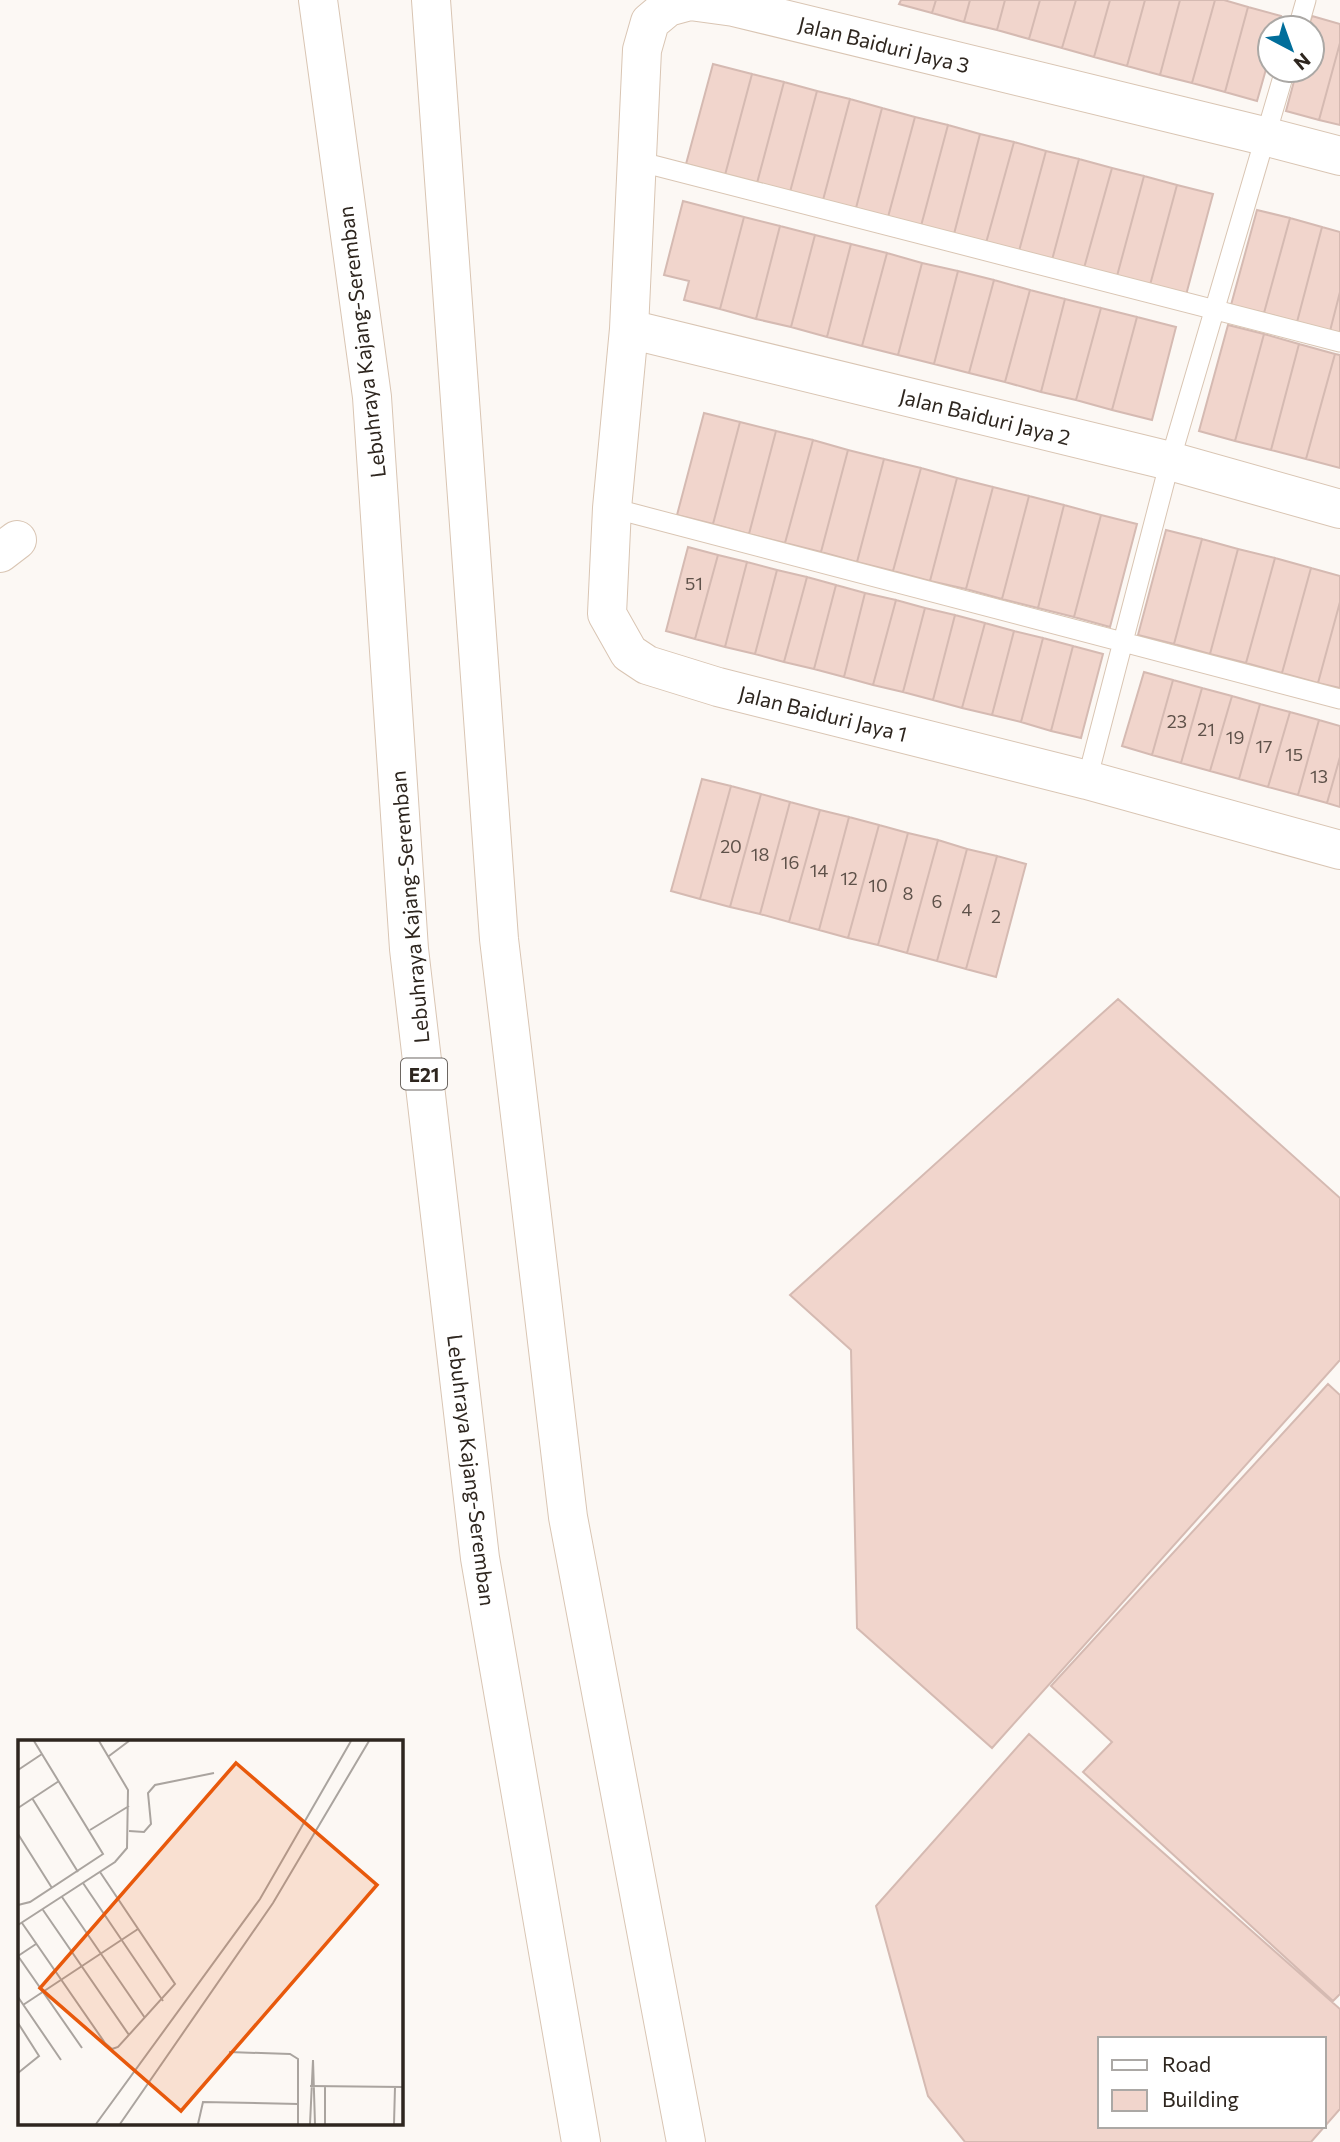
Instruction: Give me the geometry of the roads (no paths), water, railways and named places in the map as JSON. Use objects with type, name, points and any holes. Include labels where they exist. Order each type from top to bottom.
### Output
[{"type":"main road","name":"Lebuhraya Kajang-Seremban","points":[[318,0],[372,397],[409,949],[480,1558],[581,2142]]},
{"type":"main road","points":[[431,0],[502,966],[568,1517],[686,2142]]},
{"type":"main road","name":"Jalan Baiduri Jaya 3","points":[[629,329],[642,50],[650,22],[668,7],[690,1],[733,7],[1340,156]]},
{"type":"main road","name":"Jalan Baiduri Jaya 2","points":[[629,329],[1170,461],[1340,509]]},
{"type":"main road","name":"Jalan Baiduri Jaya 1","points":[[629,329],[612,508],[607,614],[629,653],[647,665],[718,687],[1087,780],[1340,850]]},
{"type":"lane","points":[[1087,780],[1170,461],[1281,84]]},
{"type":"lane","points":[[637,161],[1340,342]]},
{"type":"lane","points":[[612,508],[1340,699]]}]
